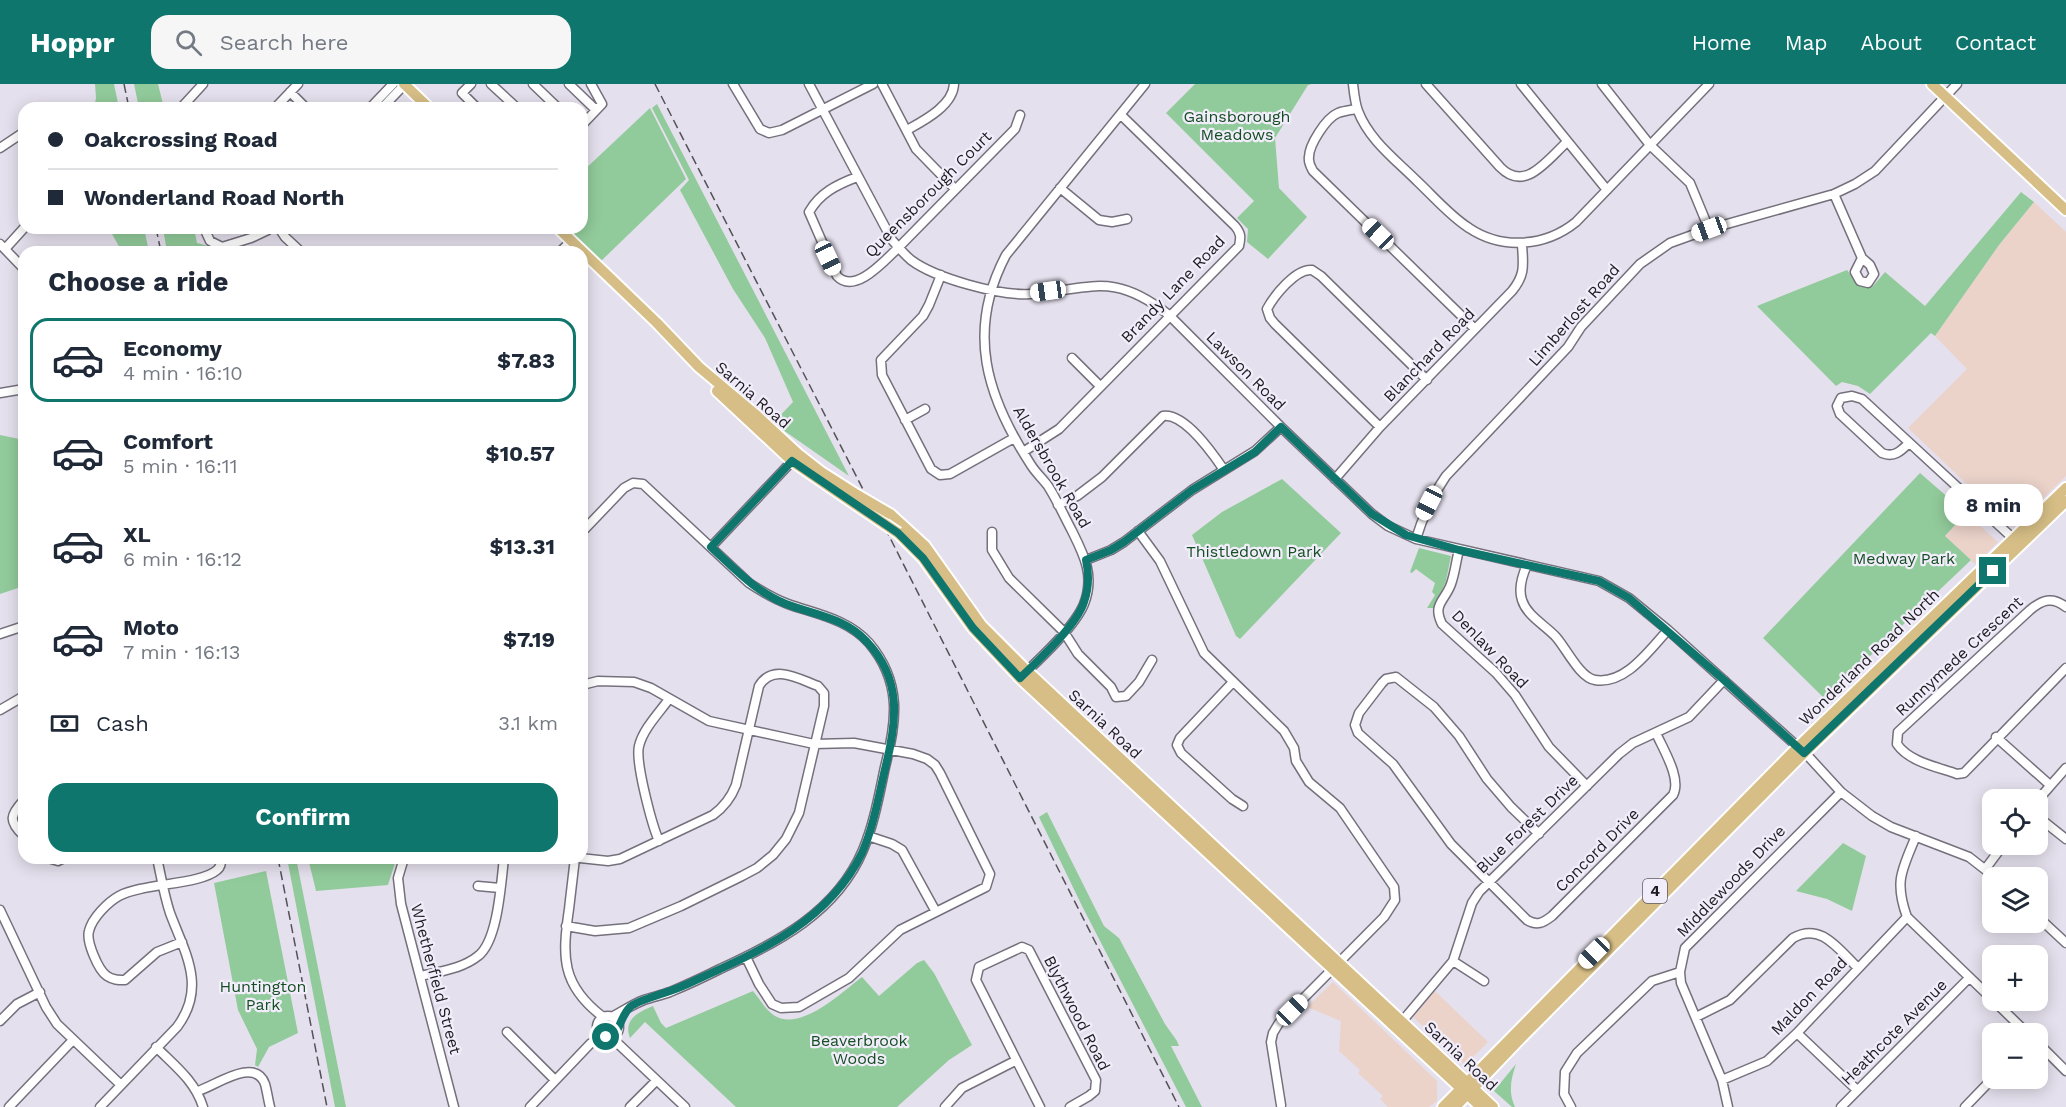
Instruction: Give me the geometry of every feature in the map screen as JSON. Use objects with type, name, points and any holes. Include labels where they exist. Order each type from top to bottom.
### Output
[{"type":"main road","points":[[404,84],[423,102]]},
{"type":"main road","points":[[1932,84],[2066,210]]},
{"type":"main road","name":"Sarnia Road","points":[[565,234],[578,246]]},
{"type":"main road","name":"Sarnia Road","points":[[588,256],[699,367],[712,386],[795,458],[855,499],[898,533],[923,558],[973,628],[1467,1088],[1493,1107]]},
{"type":"main road","name":"Wonderland Road North","points":[[2019,544],[2066,488]]},
{"type":"main road","name":"Sarnia Road","points":[[855,499],[890,514],[926,546],[981,625],[1023,675]]},
{"type":"main road","name":"Wonderland Road North","points":[[1443,1107],[1467,1088],[1801,750],[2065,503]]},
{"type":"main road","name":"Sarnia Road","points":[[1467,1088],[1481,1107]]},
{"type":"main road","name":"Wonderland Road North","points":[[1455,1107],[1467,1088]]},
{"type":"street","points":[[186,102],[203,84]]},
{"type":"street","points":[[281,102],[298,84]]},
{"type":"street","points":[[376,102],[393,84]]},
{"type":"street","points":[[388,102],[404,84]]},
{"type":"street","points":[[471,84],[462,93],[471,102]]},
{"type":"street","points":[[491,84],[510,102]]},
{"type":"street","points":[[533,84],[552,102]]},
{"type":"street","points":[[569,84],[588,102]]},
{"type":"street","points":[[588,119],[602,104],[591,84]]},
{"type":"street","points":[[733,84],[760,129],[770,133],[782,130],[873,84]]},
{"type":"street","name":"Lawson Road","points":[[809,84],[892,240],[911,260],[925,269],[990,291],[1029,294],[1106,285],[1127,290],[1150,300],[1169,315],[1335,479],[1388,526],[1416,539],[1599,581],[1611,587],[1629,598],[1668,630],[1801,750],[1840,792],[1872,816],[1891,827],[1969,857],[1984,867]]},
{"type":"street","points":[[882,84],[916,149],[955,189]]},
{"type":"street","points":[[907,130],[930,117],[946,101],[954,84]]},
{"type":"street","name":"Aldersbrook Road","points":[[1023,675],[1064,632],[1084,604],[1089,572],[1086,560],[1058,505],[1014,438],[990,382],[984,354],[984,327],[990,291],[1006,255],[1145,84]]},
{"type":"street","points":[[1353,84],[1357,109],[1364,125],[1376,141],[1467,227],[1483,237],[1522,244],[1538,241],[1566,230],[1709,84]]},
{"type":"street","points":[[1426,84],[1500,167],[1514,178],[1528,177],[1567,142]]},
{"type":"street","points":[[1521,84],[1607,190]]},
{"type":"street","points":[[1602,84],[1650,145],[1690,183],[1709,229]]},
{"type":"street","name":"Limberlost Road","points":[[1416,539],[1423,515],[1446,476],[1568,347],[1581,327],[1640,264],[1670,243],[1709,229],[1834,194],[1855,184],[1875,171],[1957,84]]},
{"type":"street","points":[[290,93],[300,102]]},
{"type":"street","points":[[588,102],[596,110]]},
{"type":"street","points":[[1357,109],[1331,117],[1320,131],[1309,155],[1309,164],[1313,171],[1475,329]]},
{"type":"street","name":"Queensborough Court","points":[[857,177],[831,188],[814,202],[809,212],[837,276],[842,281],[855,282],[883,263],[1015,129],[1020,115]]},
{"type":"street","name":"Brandy Lane Road","points":[[1023,452],[1059,429],[1239,246],[1240,231],[1121,115]]},
{"type":"street","points":[[0,148],[18,136]]},
{"type":"street","points":[[1060,188],[1100,220],[1112,222],[1127,219]]},
{"type":"street","points":[[1834,194],[1862,258]]},
{"type":"street","points":[[18,233],[3,246],[18,262]]},
{"type":"street","points":[[207,234],[210,241],[220,246]]},
{"type":"street","points":[[251,238],[253,234]]},
{"type":"street","points":[[225,246],[259,234]]},
{"type":"street","points":[[279,234],[295,246]]},
{"type":"street","points":[[566,246],[572,240]]},
{"type":"street","name":"Blanchard Road","points":[[1335,479],[1380,427],[1521,280],[1522,244]]},
{"type":"street","points":[[1380,427],[1270,318],[1267,309],[1274,297],[1302,271],[1312,270],[1321,276],[1427,380]]},
{"type":"street","points":[[941,274],[923,316],[881,360],[882,375],[932,469],[940,475],[950,474],[1014,438]]},
{"type":"street","points":[[1072,358],[1100,386]]},
{"type":"street","points":[[0,393],[18,390]]},
{"type":"street","points":[[1909,443],[1896,454],[1889,456],[1882,453],[1840,414],[1837,406],[1842,398],[1852,396],[1862,399],[2019,544]]},
{"type":"street","points":[[905,420],[925,410]]},
{"type":"street","points":[[1058,505],[1077,496],[1102,477],[1163,416],[1171,415],[1180,420],[1209,448],[1224,470]]},
{"type":"street","points":[[1086,560],[1124,542],[1192,490],[1255,452],[1281,427]]},
{"type":"street","points":[[711,547],[795,458]]},
{"type":"street","points":[[530,1107],[590,1044],[631,1006],[669,993],[789,934],[816,914],[831,899],[851,871],[868,836],[896,718],[895,701],[887,672],[868,642],[839,621],[786,604],[762,592],[643,484],[633,483],[624,488],[588,526]]},
{"type":"street","points":[[1138,531],[1160,561],[1204,653],[1284,731],[1294,748],[1296,761],[1309,782],[1340,808],[1394,887],[1395,900],[1384,917],[1280,1023],[1273,1033],[1271,1042],[1281,1105]]},
{"type":"street","points":[[992,532],[992,550],[1009,578],[1064,632],[1078,654],[1111,687],[1116,697],[1126,696],[1140,682],[1152,660]]},
{"type":"street","name":"Denlaw Road","points":[[1459,550],[1451,584],[1438,607],[1438,616],[1442,624],[1496,673],[1515,695],[1549,747],[1587,786]]},
{"type":"street","points":[[1527,565],[1520,592],[1522,603],[1557,637],[1584,675],[1594,680],[1616,676],[1629,670],[1668,630]]},
{"type":"street","name":"Runnymede Crescent","points":[[2066,607],[2055,601],[2041,601],[1899,732],[1896,737],[1897,744],[1906,753],[1957,774],[1968,769],[1996,737],[2066,668]]},
{"type":"street","points":[[0,634],[18,628]]},
{"type":"street","points":[[566,926],[595,931],[629,928],[681,906],[757,868],[773,855],[800,813],[824,706],[824,693],[818,686],[784,674],[774,674],[762,682],[736,785],[724,806],[713,815],[620,859],[608,861],[588,859]]},
{"type":"street","points":[[1489,882],[1450,844],[1393,764],[1358,733],[1355,725],[1359,713],[1386,679],[1396,677],[1434,707],[1459,736],[1487,779],[1539,834]]},
{"type":"street","name":"Blue Forest Drive","points":[[1399,1025],[1453,961],[1472,903],[1489,882],[1626,748],[1689,717],[1724,680]]},
{"type":"street","points":[[588,684],[598,681],[634,682],[651,688],[709,721],[814,744],[854,743],[890,749],[913,754],[935,765],[990,874],[986,887],[900,930],[849,978],[799,1007],[782,1008],[772,1004],[746,957]]},
{"type":"street","points":[[1233,682],[1180,738],[1177,745],[1181,753],[1232,799],[1243,806]]},
{"type":"street","points":[[0,710],[18,699]]},
{"type":"street","points":[[659,841],[650,816],[639,746],[669,699]]},
{"type":"street","name":"Concord Drive","points":[[1489,882],[1527,920],[1534,924],[1552,916],[1673,795],[1677,788],[1656,733]]},
{"type":"street","points":[[1996,737],[2050,785]]},
{"type":"street","points":[[2047,789],[2066,768]]},
{"type":"street","name":"Middlewoods Drive","points":[[1680,972],[1685,948],[1840,792]]},
{"type":"street","points":[[18,808],[12,820],[18,831]]},
{"type":"street","points":[[2048,825],[2066,839]]},
{"type":"street","points":[[868,836],[902,850],[936,912]]},
{"type":"street","points":[[1916,836],[1899,880],[1899,891],[1907,917],[1982,990]]},
{"type":"street","points":[[100,1107],[183,1019],[190,1001],[191,968],[170,912],[158,864]]},
{"type":"street","points":[[182,942],[157,952],[125,980],[113,980],[104,975],[88,937],[100,913],[118,897],[129,892],[206,876],[216,872],[220,864]]},
{"type":"street","name":"Whetherfield Street","points":[[402,864],[398,878],[399,895],[454,1107]]},
{"type":"street","points":[[421,976],[460,966],[485,950],[491,937],[503,864]]},
{"type":"street","points":[[574,864],[564,944],[569,974],[581,997],[624,1047],[685,1107]]},
{"type":"street","points":[[478,886],[500,888]]},
{"type":"street","points":[[0,910],[57,1024],[121,1085]]},
{"type":"street","name":"Maldon Road","points":[[1722,1080],[1767,1061],[1797,1033],[1907,917]]},
{"type":"street","points":[[2048,926],[2066,943]]},
{"type":"street","points":[[0,932],[10,927]]},
{"type":"street","points":[[1696,1017],[1730,1000],[1793,938],[1803,932],[1815,932],[1825,937],[1858,968]]},
{"type":"street","name":"Blythwood Road","points":[[1040,1107],[976,980],[979,967],[1022,947],[1029,951],[1095,1080],[1095,1090],[1070,1107]]},
{"type":"street","points":[[1453,961],[1484,981]]},
{"type":"street","points":[[1571,1107],[1564,1094],[1565,1072],[1577,1053],[1652,981],[1680,972],[1681,983],[1722,1080],[1728,1107]]},
{"type":"street","name":"Heathcote Avenue","points":[[1841,1107],[1969,978]]},
{"type":"street","points":[[0,1021],[17,1004],[39,992]]},
{"type":"street","points":[[2004,1011],[2017,1023]]},
{"type":"street","points":[[507,1032],[555,1080]]},
{"type":"street","points":[[1797,1033],[1857,1090]]},
{"type":"street","points":[[9,1107],[73,1040]]},
{"type":"street","points":[[156,1047],[189,1079],[198,1091],[203,1107]]},
{"type":"street","points":[[2048,1053],[2066,1071]]},
{"type":"street","points":[[945,1107],[962,1088],[1015,1060]]},
{"type":"street","points":[[198,1091],[245,1071],[256,1074],[264,1081],[270,1107]]},
{"type":"street","points":[[630,1107],[656,1081]]},
{"type":"street","points":[[1965,1107],[1982,1089]]},
{"type":"shaded area","points":[[2034,202],[2066,232],[2066,476],[2014,527],[1908,428],[1967,369],[1935,336],[1999,245]]},
{"type":"shaded area","points":[[1966,513],[1998,542],[1975,564],[1945,536]]},
{"type":"shaded area","points":[[1333,982],[1437,1081],[1437,1101],[1429,1107],[1388,1107],[1380,1099],[1383,1096],[1339,1051],[1341,1021],[1307,1007]]},
{"type":"shaded area","points":[[1435,991],[1488,1042],[1465,1065],[1413,1017]]},
{"type":"green space","points":[[95,84],[114,84],[118,102],[95,102]]},
{"type":"green space","points":[[134,84],[158,84],[162,102],[138,102]]},
{"type":"green space","name":"Gainsborough Meadows","points":[[1195,84],[1312,84],[1308,85],[1275,138],[1279,188],[1307,217],[1268,259],[1247,242],[1248,229],[1237,218],[1254,201],[1166,113]]},
{"type":"green space","points":[[657,104],[849,476],[773,423],[793,402],[765,338],[733,289],[680,190],[689,180],[652,108]]},
{"type":"green space","points":[[650,108],[686,179],[600,262],[588,250],[588,246],[584,246],[571,234],[588,234],[588,166]]},
{"type":"green space","points":[[2021,192],[2034,202],[1999,245],[1935,336],[1931,333],[1870,394],[1858,386],[1842,382],[1836,386],[1757,306],[1847,270],[1856,282],[1873,286],[1885,272],[1925,306]]},
{"type":"green space","points":[[112,234],[145,234],[148,246],[119,246]]},
{"type":"green space","points":[[164,234],[195,234],[197,243],[207,246],[166,246]]},
{"type":"green space","points":[[0,435],[18,439],[18,588],[0,594]]},
{"type":"green space","name":"Medway Park","points":[[1920,473],[1966,513],[1945,536],[1971,560],[1825,699],[1763,638]]},
{"type":"green space","name":"Thistledown Park","points":[[1282,479],[1341,533],[1240,639],[1236,636],[1192,535],[1222,512]]},
{"type":"green space","points":[[1419,548],[1451,556],[1446,581],[1434,608],[1427,608],[1435,595],[1432,592],[1435,583],[1416,569],[1410,572]]},
{"type":"green space","points":[[1047,812],[1104,926],[1119,938],[1165,1024],[1177,1041],[1179,1046],[1171,1046],[1202,1107],[1186,1107],[1083,908],[1039,817]]},
{"type":"green space","points":[[1843,843],[1866,856],[1852,911],[1827,899],[1796,891]]},
{"type":"green space","points":[[288,864],[297,864],[346,1107],[335,1107]]},
{"type":"green space","points":[[309,864],[395,864],[388,885],[316,891]]},
{"type":"green space","name":"Huntington Park","points":[[266,871],[298,1033],[269,1047],[258,1067],[255,1065],[257,1049],[238,1010],[214,883]]},
{"type":"green space","name":"Beaverbrook Woods","points":[[924,960],[934,973],[972,1045],[949,1060],[897,1107],[736,1107],[645,1022],[630,1038],[628,1032],[633,1018],[653,1006],[666,1028],[753,991],[771,1013],[782,1019],[806,1016],[831,1001],[862,977],[879,996],[917,963]]},
{"type":"green space","points":[[1516,1064],[1511,1086],[1515,1107],[1512,1107],[1494,1091]]},
{"type":"railway","points":[[124,84],[128,102]]},
{"type":"railway","points":[[655,84],[868,499],[883,524],[1179,1107]]},
{"type":"railway","points":[[157,234],[160,246]]},
{"type":"railway","points":[[279,864],[327,1107]]},
{"type":"route","points":[[606,1037],[618,1031],[618,1025],[631,1006],[669,993],[746,957],[789,934],[816,914],[831,899],[851,871],[868,836],[896,718],[895,701],[887,672],[880,659],[868,642],[854,630],[839,621],[786,604],[762,592],[711,547],[792,461],[898,533],[923,558],[973,628],[1020,678],[1064,632],[1084,604],[1089,572],[1086,560],[1124,542],[1192,490],[1255,452],[1281,427],[1372,514],[1388,526],[1406,535],[1459,550],[1599,581],[1629,598],[1804,753],[1993,571]]}]
